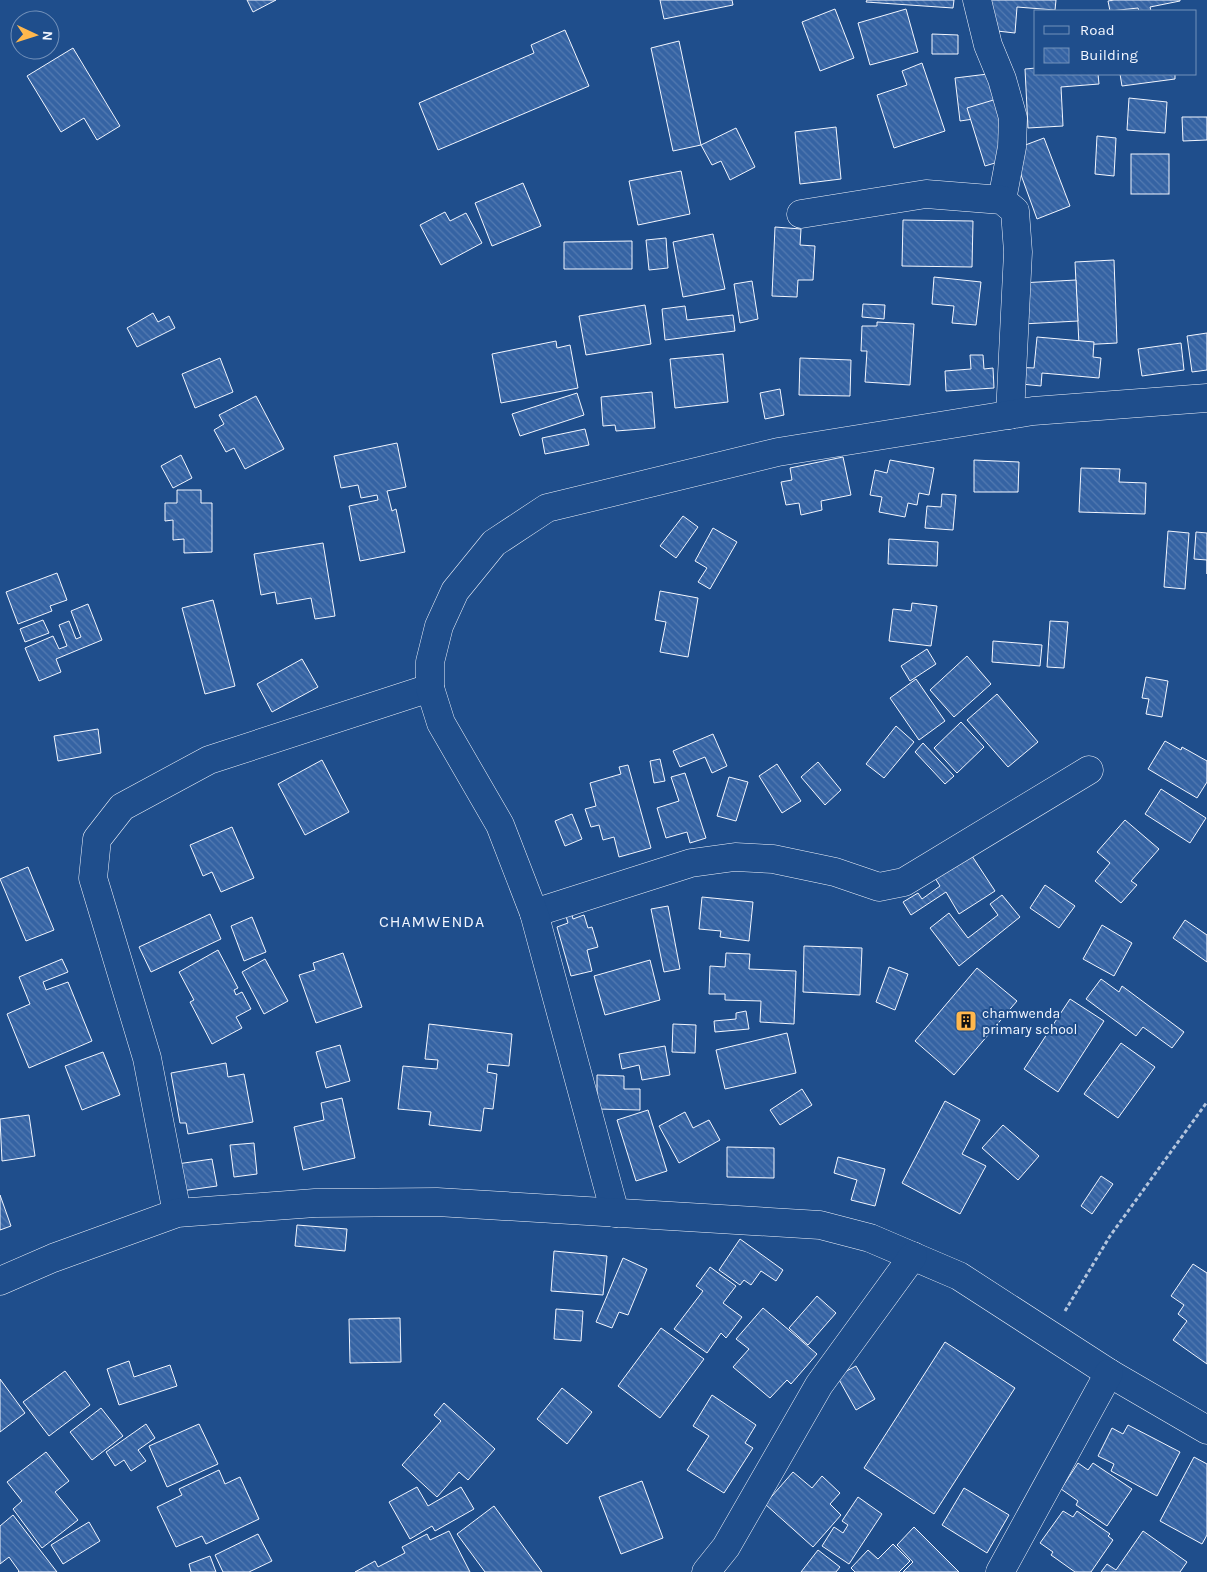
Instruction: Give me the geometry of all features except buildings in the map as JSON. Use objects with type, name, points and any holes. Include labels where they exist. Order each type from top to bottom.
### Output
[{"type":"street","points":[[977,0],[988,45],[1002,79],[1013,118],[1012,147],[1002,200]]},
{"type":"street","points":[[802,214],[926,194],[1002,200],[1015,211],[1018,252],[1010,415]]},
{"type":"street","points":[[615,1212],[534,913],[500,825],[442,723],[430,688],[430,662],[437,635],[455,591],[494,543],[547,508],[778,452],[1033,411],[1207,398]]},
{"type":"street","points":[[176,1213],[147,1058],[93,878],[97,840],[122,807],[209,760],[430,688]]},
{"type":"street","points":[[534,913],[691,863],[735,857],[773,859],[835,872],[879,886],[891,886],[904,882],[1089,770]]},
{"type":"street","points":[[0,1281],[53,1258],[176,1213],[315,1203],[436,1202],[820,1225],[870,1238],[959,1276],[1108,1373],[1207,1430]]},
{"type":"street","points":[[706,1572],[726,1547],[819,1385],[913,1256]]},
{"type":"street","points":[[1000,1572],[1108,1373]]},
{"type":"path","points":[[1052,1336],[1078,1287],[1110,1236],[1207,1102]]},
{"type":"place","name":"chamwenda primary school","points":[[966,1021]]},
{"type":"district","name":"CHAMWENDA","points":[[432,921]]}]
